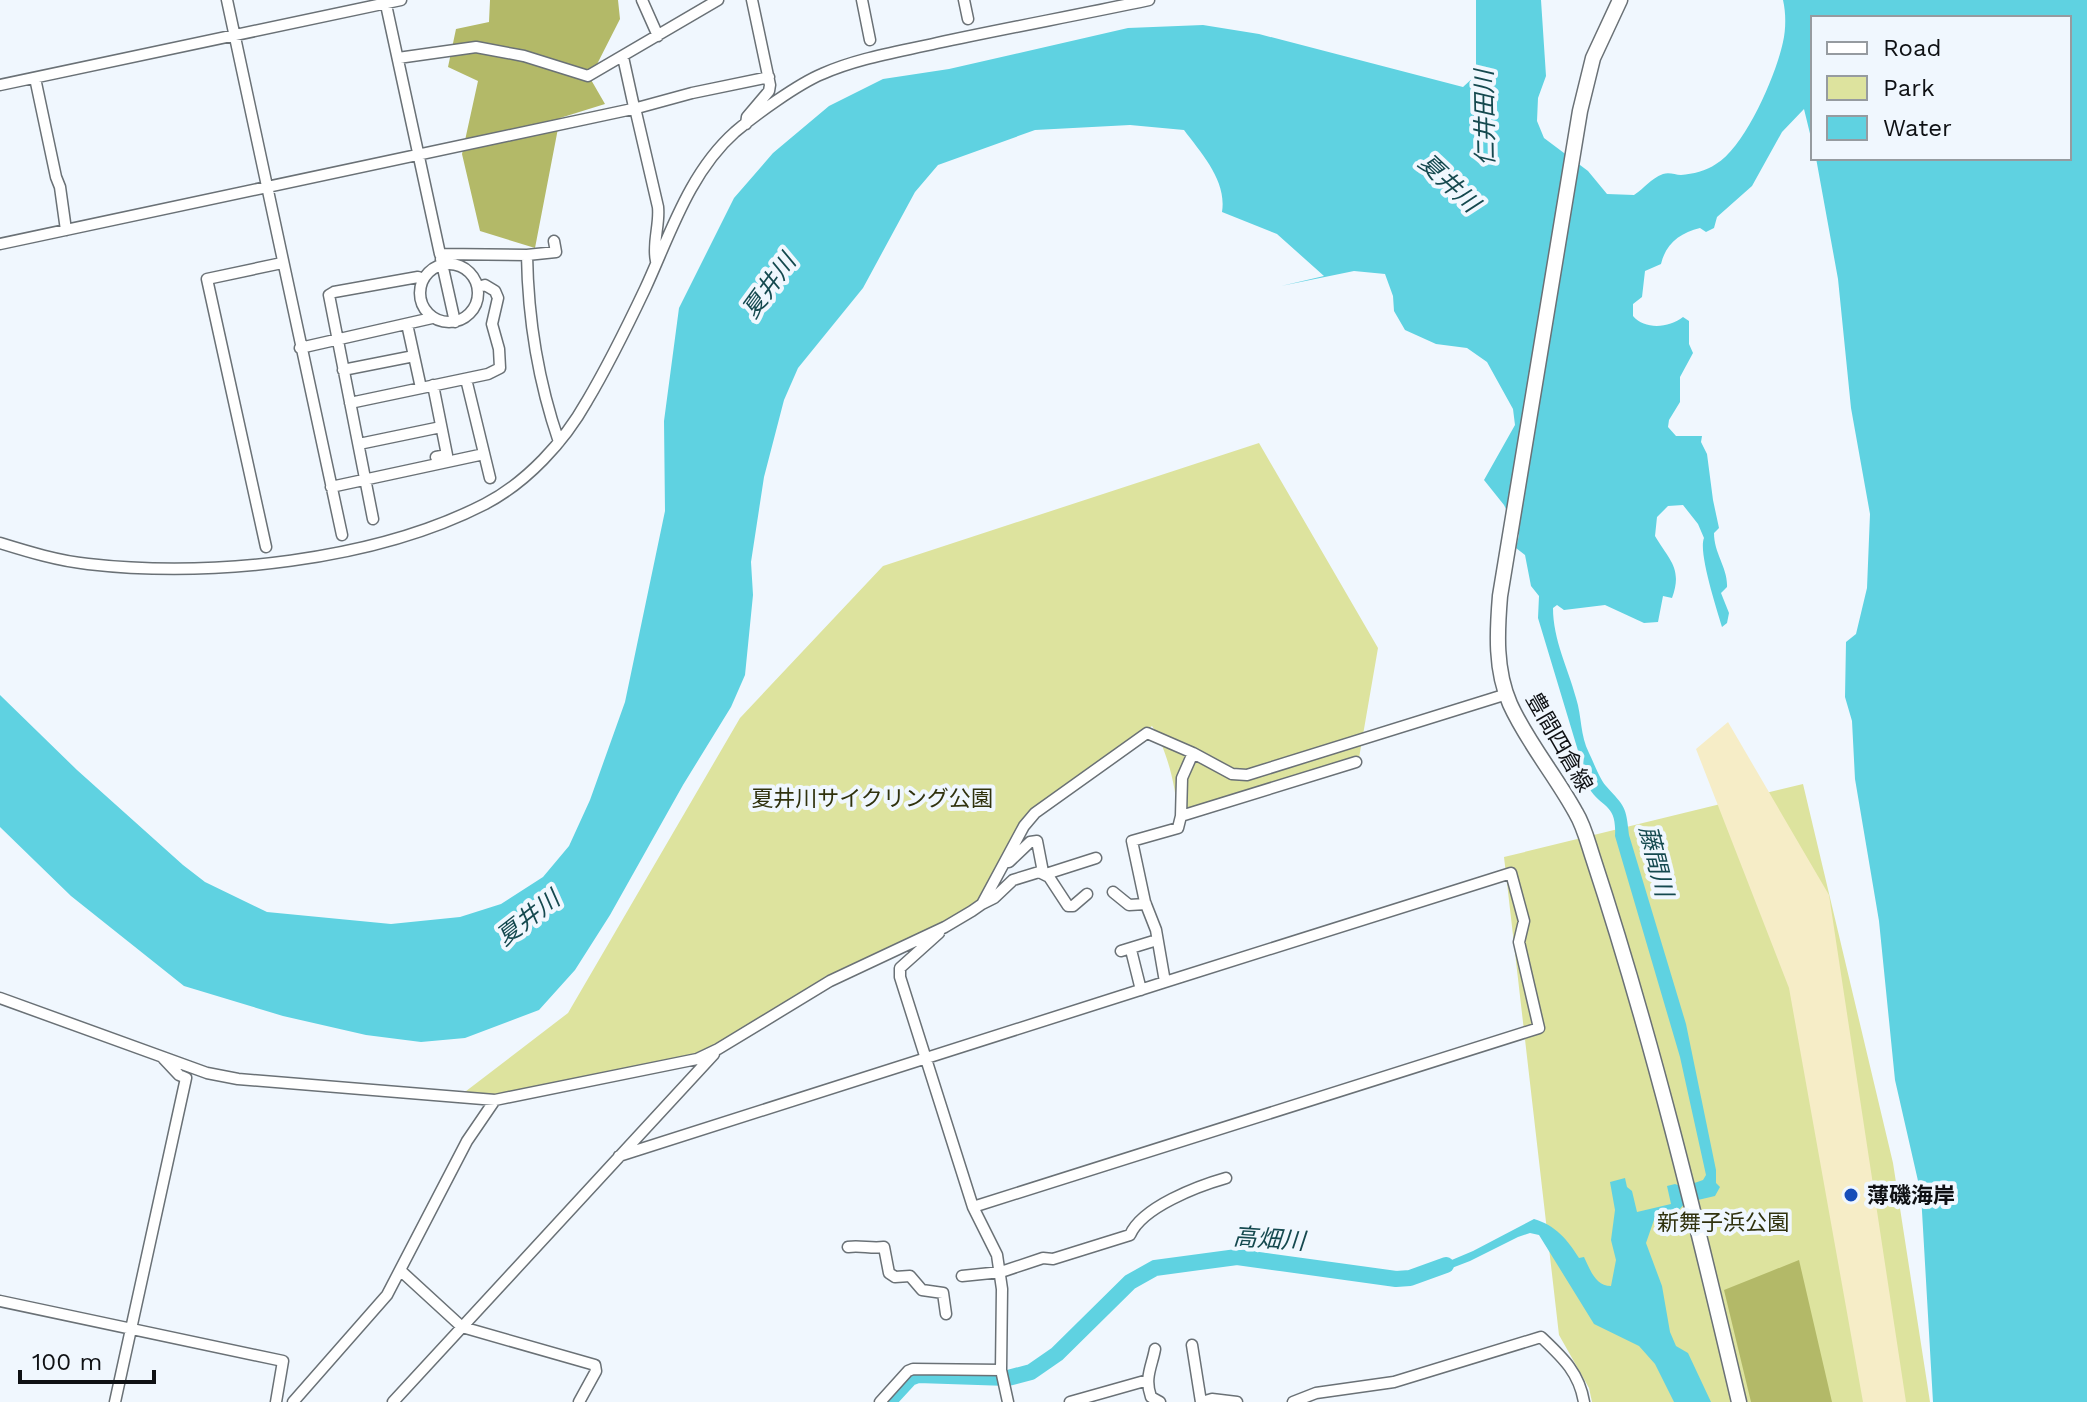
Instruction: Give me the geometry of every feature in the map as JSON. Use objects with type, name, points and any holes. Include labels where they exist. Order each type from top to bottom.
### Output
[{"type":"main road","name":"豊間四倉線","points":[[1620,0],[1593,58],[1576,133],[1496,634],[1500,669],[1510,705],[1582,823],[1644,1019],[1695,1213],[1739,1402]]},
{"type":"street","points":[[227,0],[342,535]]},
{"type":"street","points":[[0,85],[401,0]]},
{"type":"street","points":[[642,0],[658,36]]},
{"type":"street","points":[[398,58],[476,47],[524,56],[588,76],[658,36],[704,4],[718,0]]},
{"type":"street","points":[[746,125],[747,117],[769,91],[769,77],[752,0]]},
{"type":"street","points":[[862,0],[870,40]]},
{"type":"street","points":[[964,0],[968,19]]},
{"type":"street","points":[[0,543],[85,564],[144,568],[271,564],[371,545],[449,519],[487,502],[532,470],[559,442],[584,406],[609,364],[685,198],[734,133],[790,92],[819,75],[846,65],[1149,0]]},
{"type":"street","points":[[386,2],[455,322]]},
{"type":"street","points":[[623,57],[658,207],[654,247],[656,263]]},
{"type":"street","points":[[0,244],[769,77]]},
{"type":"street","points":[[35,78],[60,187],[66,230]]},
{"type":"street","points":[[432,318],[419,296],[423,279],[441,259],[556,252],[554,241]]},
{"type":"street","points":[[527,255],[528,298],[535,349],[545,402],[559,442]]},
{"type":"street","points":[[300,348],[432,318],[447,323],[463,319],[476,305],[478,287],[465,268],[441,259]]},
{"type":"street","points":[[266,547],[207,279],[282,263]]},
{"type":"street","points":[[373,519],[329,300],[331,293],[418,277],[423,279]]},
{"type":"street","points":[[350,403],[466,379],[500,368],[499,349],[492,324],[498,298],[485,285],[478,287]]},
{"type":"street","points":[[407,324],[421,388]]},
{"type":"street","points":[[343,370],[414,356]]},
{"type":"street","points":[[466,379],[490,478]]},
{"type":"street","points":[[331,487],[447,455],[433,385]]},
{"type":"street","points":[[359,444],[441,427]]},
{"type":"street","points":[[365,476],[484,454]]},
{"type":"street","points":[[982,904],[1024,826],[1035,813],[1147,733],[1232,774],[1247,775],[1507,694]]},
{"type":"street","points":[[1165,982],[1132,841],[1178,828],[1182,778],[1193,753]]},
{"type":"street","points":[[1181,816],[1356,762]]},
{"type":"street","points":[[1007,862],[1030,842],[1037,841],[1045,873],[1068,906],[1073,906],[1087,894]]},
{"type":"street","points":[[0,998],[207,1073],[238,1079],[495,1100],[680,1064],[718,1049],[830,981],[945,927],[994,898],[1013,880],[1096,858]]},
{"type":"street","points":[[619,1156],[1511,873],[1524,921],[1519,942],[1539,1028],[973,1207]]},
{"type":"street","points":[[1113,892],[1129,905],[1146,904]]},
{"type":"street","points":[[945,927],[899,972],[973,1207],[997,1255],[1001,1272],[1002,1376],[1008,1402]]},
{"type":"street","points":[[1141,990],[1126,951],[1157,940]]},
{"type":"street","points":[[393,1402],[718,1049]]},
{"type":"street","points":[[115,1402],[186,1078],[179,1075],[162,1056]]},
{"type":"street","points":[[293,1402],[387,1295],[467,1141],[495,1100]]},
{"type":"street","points":[[962,1276],[1001,1272],[1130,1235],[1138,1221],[1164,1205],[1198,1186],[1226,1178]]},
{"type":"street","points":[[848,1247],[884,1247],[891,1275],[910,1276],[922,1290],[942,1288],[946,1314]]},
{"type":"street","points":[[401,1271],[462,1327],[595,1365],[596,1371],[579,1402]]},
{"type":"street","points":[[0,1301],[283,1361],[276,1402]]},
{"type":"street","points":[[1293,1402],[1316,1393],[1356,1395],[1541,1337],[1572,1367],[1581,1385],[1584,1402]]},
{"type":"street","points":[[1192,1345],[1202,1402],[1212,1399],[1237,1402]]},
{"type":"street","points":[[1155,1349],[1148,1380],[1151,1397],[1160,1402]]},
{"type":"street","points":[[880,1402],[913,1369],[1002,1376]]},
{"type":"street","points":[[1070,1402],[1148,1380]]},
{"type":"green space","points":[[490,0],[618,0],[620,19],[590,78],[605,104],[560,118],[535,248],[480,231],[462,154],[478,81],[448,67],[456,29],[489,22]]},
{"type":"green space","name":"夏井川サイクリング公園","points":[[1259,443],[1378,648],[1359,758],[1177,814],[1170,768],[1152,726],[1035,813],[986,903],[832,981],[702,1064],[523,1100],[457,1098],[568,1013],[740,718],[883,566]]},
{"type":"green space","name":"新舞子浜公園","points":[[1803,784],[1893,1163],[1930,1402],[1592,1402],[1589,1388],[1559,1335],[1504,857]]},
{"type":"green space","points":[[1799,1260],[1832,1402],[1751,1402],[1724,1290]]},
{"type":"sand","name":"薄磯海岸","points":[[1728,722],[1829,895],[1906,1402],[1863,1402],[1789,988],[1696,749]]},
{"type":"water","points":[[1476,0],[1541,0],[1546,76],[1538,98],[1537,121],[1544,138],[1588,171],[1607,194],[1634,195],[1663,174],[1686,175],[1708,169],[1738,142],[1758,109],[1779,56],[1785,26],[1783,0],[2087,0],[2087,1402],[1933,1402],[1921,1194],[1895,1080],[1879,921],[1855,779],[1852,721],[1845,697],[1846,642],[1856,634],[1867,588],[1870,514],[1851,408],[1838,279],[1816,160],[2071,160],[2071,16],[1811,16],[1811,138],[1804,109],[1782,132],[1752,186],[1717,217],[1714,228],[1706,232],[1700,228],[1680,236],[1666,250],[1661,264],[1645,271],[1642,297],[1633,304],[1633,316],[1644,324],[1664,325],[1683,317],[1689,321],[1689,344],[1693,353],[1680,377],[1680,402],[1668,427],[1676,436],[1702,436],[1719,528],[1714,533],[1716,548],[1727,580],[1727,587],[1721,593],[1729,613],[1727,623],[1722,627],[1706,568],[1704,538],[1698,524],[1683,505],[1668,506],[1657,517],[1655,536],[1673,565],[1676,579],[1672,598],[1663,596],[1658,622],[1644,623],[1605,605],[1564,610],[1557,605],[1553,608],[1558,643],[1578,705],[1586,746],[1601,779],[1625,812],[1629,835],[1686,1024],[1716,1170],[1716,1183],[1720,1187],[1715,1196],[1685,1203],[1679,1210],[1655,1217],[1646,1243],[1662,1286],[1670,1332],[1676,1346],[1688,1353],[1711,1402],[1674,1402],[1655,1364],[1639,1346],[1594,1324],[1539,1235],[1530,1233],[1518,1237],[1431,1276],[1428,1270],[1534,1219],[1560,1234],[1579,1258],[1584,1257],[1597,1280],[1611,1286],[1616,1260],[1611,1240],[1615,1210],[1610,1182],[1625,1178],[1637,1212],[1671,1204],[1667,1186],[1675,1184],[1683,1187],[1703,1180],[1706,1175],[1680,1057],[1615,836],[1614,818],[1586,782],[1538,618],[1539,596],[1531,586],[1525,555],[1516,548],[1519,535],[1504,505],[1484,480],[1515,425],[1513,409],[1487,362],[1467,348],[1436,344],[1405,330],[1394,311],[1393,296],[1385,274],[1354,271],[1281,286],[1324,276],[1277,234],[1222,212],[1223,201],[1217,179],[1184,130],[1130,125],[1035,130],[938,165],[915,192],[863,288],[798,368],[784,400],[764,477],[751,562],[753,595],[745,675],[731,707],[610,915],[575,970],[539,1010],[465,1038],[421,1042],[366,1035],[283,1016],[184,986],[71,896],[0,827],[0,695],[77,770],[183,865],[205,882],[267,912],[391,924],[460,917],[501,904],[543,877],[569,846],[590,800],[625,702],[665,511],[664,421],[679,308],[734,198],[773,153],[829,106],[883,79],[949,69],[1128,28],[1203,25],[1259,34],[1463,87],[1476,75]]},
{"type":"waterway","name":"高畑川","points":[[888,1402],[910,1378],[918,1375],[1008,1378],[1031,1372],[1057,1354],[1130,1282],[1155,1268],[1237,1257],[1396,1279],[1410,1278],[1446,1265]]},
{"type":"place","name":"薄磯海岸","points":[[1851,1195]]},
{"type":"water label","name":"仁井田川","points":[[1485,118]]},
{"type":"water label","name":"夏井川","points":[[1449,183]]},
{"type":"water label","name":"夏井川","points":[[769,286]]},
{"type":"water label","name":"藤間川","points":[[1656,861]]},
{"type":"water label","name":"夏井川","points":[[528,918]]}]
